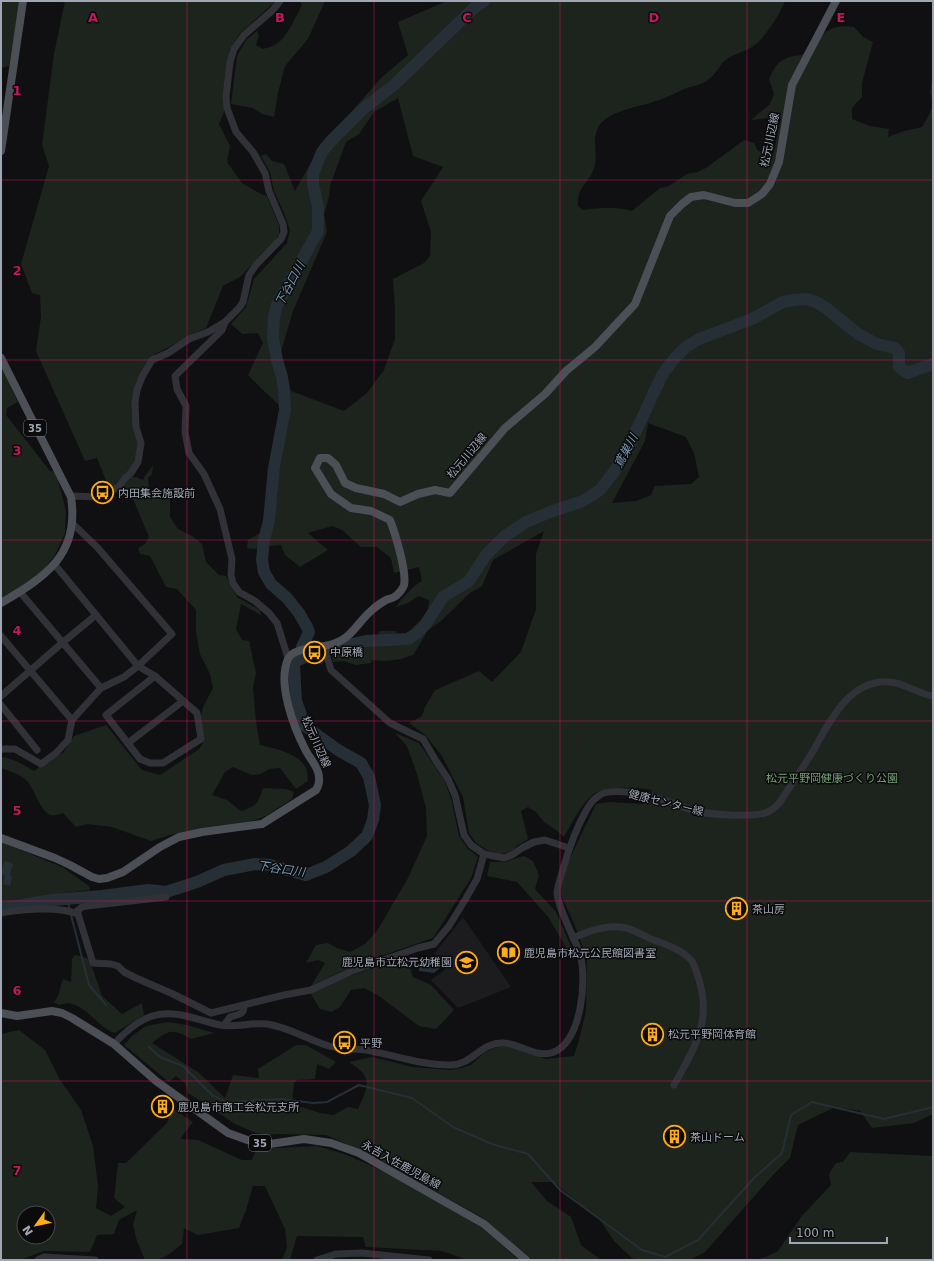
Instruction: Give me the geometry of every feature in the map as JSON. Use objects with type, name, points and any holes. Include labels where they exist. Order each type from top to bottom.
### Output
[{"type":"main road","points":[[1,151],[23,1]]},
{"type":"main road","name":"松元川辺線","points":[[1,838],[5,838],[70,864],[92,877],[99,879],[107,878],[123,872],[160,847],[179,837],[202,832],[262,824],[313,792],[320,782],[318,771],[295,727],[284,688],[284,676],[290,656],[306,649],[335,644],[349,636],[371,611],[384,601],[397,596],[404,585],[401,556],[396,533],[390,520],[371,512],[351,508],[331,494],[315,468],[320,458],[328,458],[336,465],[346,484],[356,488],[384,494],[400,502],[418,494],[434,490],[450,493],[505,428],[545,394],[566,371],[595,347],[635,304],[670,216],[682,204],[691,197],[704,194],[735,203],[748,203],[762,194],[770,184],[779,162],[792,85],[836,1]]},
{"type":"main road","name":"35","points":[[1,358],[71,497],[73,511],[70,539],[64,552],[55,565],[20,592],[1,603]]},
{"type":"main road","name":"永吉入佐鹿児島線","points":[[1,1013],[17,1016],[52,1011],[62,1013],[114,1044],[156,1081],[228,1133],[253,1142],[270,1144],[304,1139],[331,1143],[359,1153],[484,1224],[526,1260]]},
{"type":"street","points":[[71,497],[96,497],[108,494],[120,485],[124,478],[131,473],[138,462],[141,443],[136,427],[135,403],[137,390],[142,377],[152,360],[225,322],[243,302],[249,275],[256,265],[281,238],[284,232],[269,191],[265,173],[253,152],[236,132],[227,108],[226,97],[230,62],[234,49],[244,35],[273,10],[280,1]]},
{"type":"street","points":[[225,322],[222,330],[175,376],[176,389],[186,406],[185,432],[190,453],[204,474],[220,509],[232,559],[231,575],[233,583],[239,592],[255,601],[269,613],[277,623],[290,656]]},
{"type":"street","points":[[1,748],[15,749],[41,764],[68,740],[72,720],[101,688],[124,677],[172,634],[97,547],[72,524]]},
{"type":"street","points":[[55,565],[138,666],[155,676],[197,713],[201,739],[163,763],[150,763],[140,760],[106,715],[155,676]]},
{"type":"street","points":[[20,592],[101,688]]},
{"type":"street","points":[[1,696],[62,642],[96,615]]},
{"type":"street","points":[[1,636],[72,720]]},
{"type":"street","points":[[324,647],[331,670],[390,723],[423,739],[448,779],[455,795],[464,835],[466,840],[475,848],[484,854],[504,858],[534,842],[545,840],[568,848]]},
{"type":"street","name":"健康センター線","points":[[114,1044],[142,1020],[163,1014],[177,1014],[224,1026],[256,1023],[268,1024],[340,1049],[369,1050],[415,1062],[451,1066],[458,1065],[469,1060],[485,1047],[494,1044],[504,1043],[546,1054],[554,1052],[568,1042],[573,1033],[578,1014],[582,985],[580,954],[557,894],[568,848],[591,802],[602,794],[614,792],[630,793],[671,802],[695,811],[742,815],[764,814],[780,802],[835,712],[854,693],[876,683],[890,682],[933,696]]},
{"type":"street","points":[[128,743],[183,701]]},
{"type":"street","points":[[1,706],[37,750]]},
{"type":"street","points":[[166,897],[88,906],[77,911],[94,963],[118,966],[124,972],[211,1013],[311,990],[352,971],[418,948],[434,944],[449,926],[477,880],[484,854]]},
{"type":"street","points":[[1,913],[57,909],[78,914]]},
{"type":"street","points":[[573,938],[598,928],[626,928],[681,951],[692,961],[703,992],[702,1027],[696,1045],[674,1085]]},
{"type":"street","points":[[224,1026],[230,1017],[244,1012],[244,1006]]},
{"type":"street","points":[[317,1260],[336,1254],[362,1253],[429,1260]]},
{"type":"street","points":[[38,1260],[44,1258],[85,1258],[95,1260]]},
{"type":"shaded area","points":[[6,861],[13,864],[10,875],[12,877],[10,886],[3,884],[5,875],[1,874],[4,862]]},
{"type":"shaded area","name":"鹿児島市立松元幼稚園","points":[[463,917],[511,987],[458,1008],[431,980],[445,970],[434,954]]},
{"type":"shaded area","points":[[423,956],[427,962],[431,957],[439,969],[434,973],[419,971],[419,963]]},
{"type":"green space","points":[[1,1],[20,1],[9,66],[1,68]]},
{"type":"green space","points":[[65,1],[276,1],[241,32],[230,49],[224,86],[224,112],[219,124],[230,146],[227,162],[242,183],[267,196],[279,225],[279,234],[275,241],[240,277],[223,286],[206,328],[155,354],[145,366],[134,391],[138,444],[135,461],[129,471],[111,488],[107,483],[97,458],[85,461],[36,351],[41,317],[40,295],[32,293],[21,264],[49,166],[42,145],[54,54]]},
{"type":"green space","points":[[300,1],[325,1],[308,39],[285,66],[274,117],[262,114],[253,108],[231,104],[237,56],[246,40],[257,31],[259,36],[256,45],[263,49],[278,43],[282,40],[302,5]]},
{"type":"green space","name":"松元平野岡健康づくり公園","points":[[447,1],[785,1],[773,24],[760,40],[756,44],[722,63],[712,77],[700,84],[684,89],[660,100],[610,116],[599,126],[595,137],[595,166],[591,176],[579,194],[578,206],[583,210],[614,208],[632,211],[660,188],[669,186],[687,174],[698,172],[706,168],[744,140],[754,143],[758,151],[773,155],[781,119],[767,118],[751,120],[770,104],[774,94],[769,79],[772,73],[781,61],[790,57],[802,55],[824,33],[837,27],[854,27],[863,37],[873,42],[862,83],[862,97],[852,108],[852,119],[870,126],[889,129],[888,137],[904,131],[922,127],[933,105],[933,1114],[914,1123],[872,1128],[860,1111],[835,1107],[798,1125],[790,1158],[705,1252],[690,1260],[638,1260],[632,1258],[614,1241],[600,1220],[553,1182],[531,1182],[547,1201],[571,1217],[581,1245],[601,1260],[532,1260],[483,1218],[373,1156],[326,1135],[267,1135],[256,1133],[235,1124],[188,1093],[185,1083],[176,1076],[169,1082],[124,1045],[132,1036],[146,1026],[168,1022],[187,1025],[214,1033],[191,1039],[179,1033],[171,1032],[163,1035],[152,1043],[198,1072],[225,1098],[233,1075],[259,1078],[258,1069],[296,1045],[306,1045],[336,1062],[329,1069],[317,1064],[315,1079],[297,1080],[294,1083],[292,1104],[320,1113],[333,1115],[348,1107],[358,1109],[366,1088],[367,1083],[362,1073],[357,1067],[349,1062],[372,1057],[412,1067],[450,1070],[471,1065],[484,1053],[494,1048],[505,1046],[545,1059],[574,1056],[586,1011],[587,958],[573,921],[560,893],[569,860],[596,804],[609,802],[643,804],[652,790],[614,788],[606,789],[594,794],[581,808],[564,837],[544,822],[536,812],[528,807],[521,811],[528,839],[518,845],[511,852],[500,854],[487,850],[476,843],[469,833],[463,797],[442,756],[425,735],[409,723],[422,716],[425,707],[435,690],[479,671],[492,682],[521,652],[536,609],[536,554],[544,531],[493,560],[482,586],[470,593],[441,621],[427,631],[413,655],[401,659],[385,661],[372,660],[371,663],[356,665],[343,661],[333,662],[332,653],[363,647],[372,647],[380,631],[395,631],[408,646],[412,628],[426,613],[429,600],[419,596],[408,603],[396,607],[414,586],[422,581],[419,567],[394,573],[391,558],[377,547],[361,547],[342,530],[332,526],[308,533],[328,550],[300,567],[285,555],[281,545],[255,549],[247,548],[248,540],[260,533],[277,499],[279,474],[289,420],[278,404],[248,375],[263,343],[258,333],[242,334],[231,324],[246,307],[254,279],[287,243],[290,230],[274,191],[270,172],[261,156],[266,154],[272,161],[284,164],[295,191],[318,150],[381,78],[408,55],[398,22]],"holes":[[[398,98],[413,156],[443,167],[421,201],[431,232],[430,256],[424,263],[393,279],[395,339],[384,370],[367,393],[344,411],[291,391],[280,355],[293,311],[327,232],[324,214],[329,197],[330,186],[346,142],[359,134],[374,112]],[[648,423],[686,437],[694,453],[699,477],[691,484],[655,486],[651,495],[636,501],[612,503],[645,441]]]},
{"type":"green space","points":[[933,76],[933,105],[930,92]]},
{"type":"green space","points":[[1,366],[18,402],[7,408],[6,415],[50,471],[56,472],[66,511],[65,533],[55,555],[43,571],[1,599]]},
{"type":"green space","points":[[153,465],[152,474],[148,478],[149,490],[153,497],[162,498],[170,494],[170,517],[178,529],[192,536],[202,544],[206,562],[219,575],[226,576],[237,597],[260,610],[261,615],[241,604],[236,629],[242,640],[249,641],[256,673],[253,687],[256,722],[260,745],[286,752],[298,759],[307,769],[308,781],[296,789],[280,768],[269,769],[261,774],[252,775],[233,767],[225,772],[212,795],[227,800],[241,811],[256,803],[263,788],[286,789],[294,792],[292,799],[266,816],[249,822],[200,828],[151,841],[112,827],[88,824],[76,827],[63,813],[51,815],[47,813],[24,778],[18,774],[1,768],[1,757],[14,760],[34,771],[54,756],[63,753],[74,736],[106,725],[142,770],[160,775],[199,749],[203,743],[199,724],[203,707],[213,688],[210,674],[200,654],[196,632],[196,610],[177,589],[166,587],[150,556],[140,554],[138,548],[145,544],[149,537],[131,494],[132,490],[121,487],[130,477],[136,477],[143,480]]},
{"type":"green space","points":[[395,733],[419,743],[444,780],[451,798],[459,836],[467,848],[478,857],[471,878],[433,938],[355,965],[311,986],[325,963],[318,960],[306,963],[316,945],[328,943],[337,948],[350,952],[365,944],[377,931],[408,878],[427,836],[426,808],[417,774],[407,746]]},
{"type":"green space","points":[[1,842],[62,867],[89,886],[90,890],[18,899],[1,903]]},
{"type":"green space","points":[[524,856],[533,861],[539,875],[535,889],[556,912],[573,951],[567,949],[549,918],[517,882],[487,876],[490,862],[504,862]]},
{"type":"green space","points":[[75,955],[87,958],[92,967],[102,996],[122,1014],[142,1003],[144,1015],[115,1033],[109,1031],[81,1008],[68,1003],[59,1005],[54,1002],[59,994],[63,979],[71,982],[72,959]]},
{"type":"green space","points":[[408,961],[413,977],[431,985],[454,1010],[436,1029],[419,1026],[379,996],[364,988],[351,990],[340,1007],[331,1012],[320,1009],[311,994],[346,978],[371,969],[383,965]]},
{"type":"green space","points":[[19,1030],[45,1050],[60,1080],[81,1110],[93,1146],[98,1186],[96,1208],[111,1216],[125,1207],[114,1198],[118,1163],[126,1163],[167,1123],[172,1108],[193,1122],[180,1139],[198,1140],[242,1160],[252,1160],[256,1149],[317,1146],[347,1155],[394,1176],[484,1229],[519,1260],[468,1260],[442,1251],[366,1247],[363,1237],[297,1236],[290,1260],[282,1260],[287,1247],[285,1229],[265,1186],[253,1186],[239,1228],[198,1235],[184,1228],[182,1244],[162,1258],[145,1260],[137,1241],[133,1225],[137,1210],[119,1220],[114,1234],[97,1235],[90,1252],[44,1251],[20,1260],[1,1260],[1,1034]]},
{"type":"green space","points":[[850,1152],[933,1156],[933,1260],[755,1260],[766,1257],[778,1251],[801,1217],[831,1185],[829,1174],[836,1163],[843,1162]]},
{"type":"waterway","name":"下谷口川","points":[[302,647],[309,632],[307,627],[299,613],[287,598],[271,584],[264,572],[262,560],[264,540],[269,521],[274,468],[285,410],[282,377],[273,338],[274,317],[277,305],[318,231],[318,207],[313,184],[313,174],[322,152],[330,142],[363,109],[394,85],[474,8],[484,1]]},
{"type":"waterway","name":"鳶巣川","points":[[1,908],[53,900],[148,890],[166,892],[197,882],[224,870],[255,864],[270,865],[306,875],[326,867],[351,851],[367,836],[373,820],[375,805],[369,777],[361,763],[338,750],[305,726],[296,701],[294,665],[297,660],[325,650],[366,641],[408,639],[425,625],[443,597],[469,581],[486,555],[505,536],[526,522],[583,501],[600,490],[614,472],[631,442],[662,375],[674,359],[686,347],[699,339],[752,319],[783,302],[807,299],[826,308],[858,334],[877,344],[895,348],[899,353],[899,367],[907,373],[933,364]]},
{"type":"waterway","points":[[67,899],[70,910]]},
{"type":"waterway","points":[[71,915],[89,985],[106,1005]]},
{"type":"waterway","points":[[149,1047],[160,1057],[183,1066],[212,1095],[226,1102],[281,1099],[313,1103],[327,1102],[359,1085],[412,1098],[453,1127],[492,1144],[528,1154],[560,1190],[642,1250],[665,1257],[698,1240],[754,1178],[782,1153],[791,1115],[812,1102],[884,1119],[933,1107]]},
{"type":"place","name":"内田集会施設前","points":[[102,493]]},
{"type":"place","name":"中原橋","points":[[315,652]]},
{"type":"place","name":"茶山房","points":[[736,909]]},
{"type":"place","name":"鹿児島市松元公民館図書室","points":[[509,953]]},
{"type":"place","name":"鹿児島市立松元幼稚園","points":[[467,962]]},
{"type":"place","name":"松元平野岡体育館","points":[[653,1034]]},
{"type":"place","name":"平野","points":[[344,1043]]},
{"type":"place","name":"鹿児島市商工会松元支所","points":[[163,1107]]},
{"type":"place","name":"茶山ドーム","points":[[675,1137]]}]
